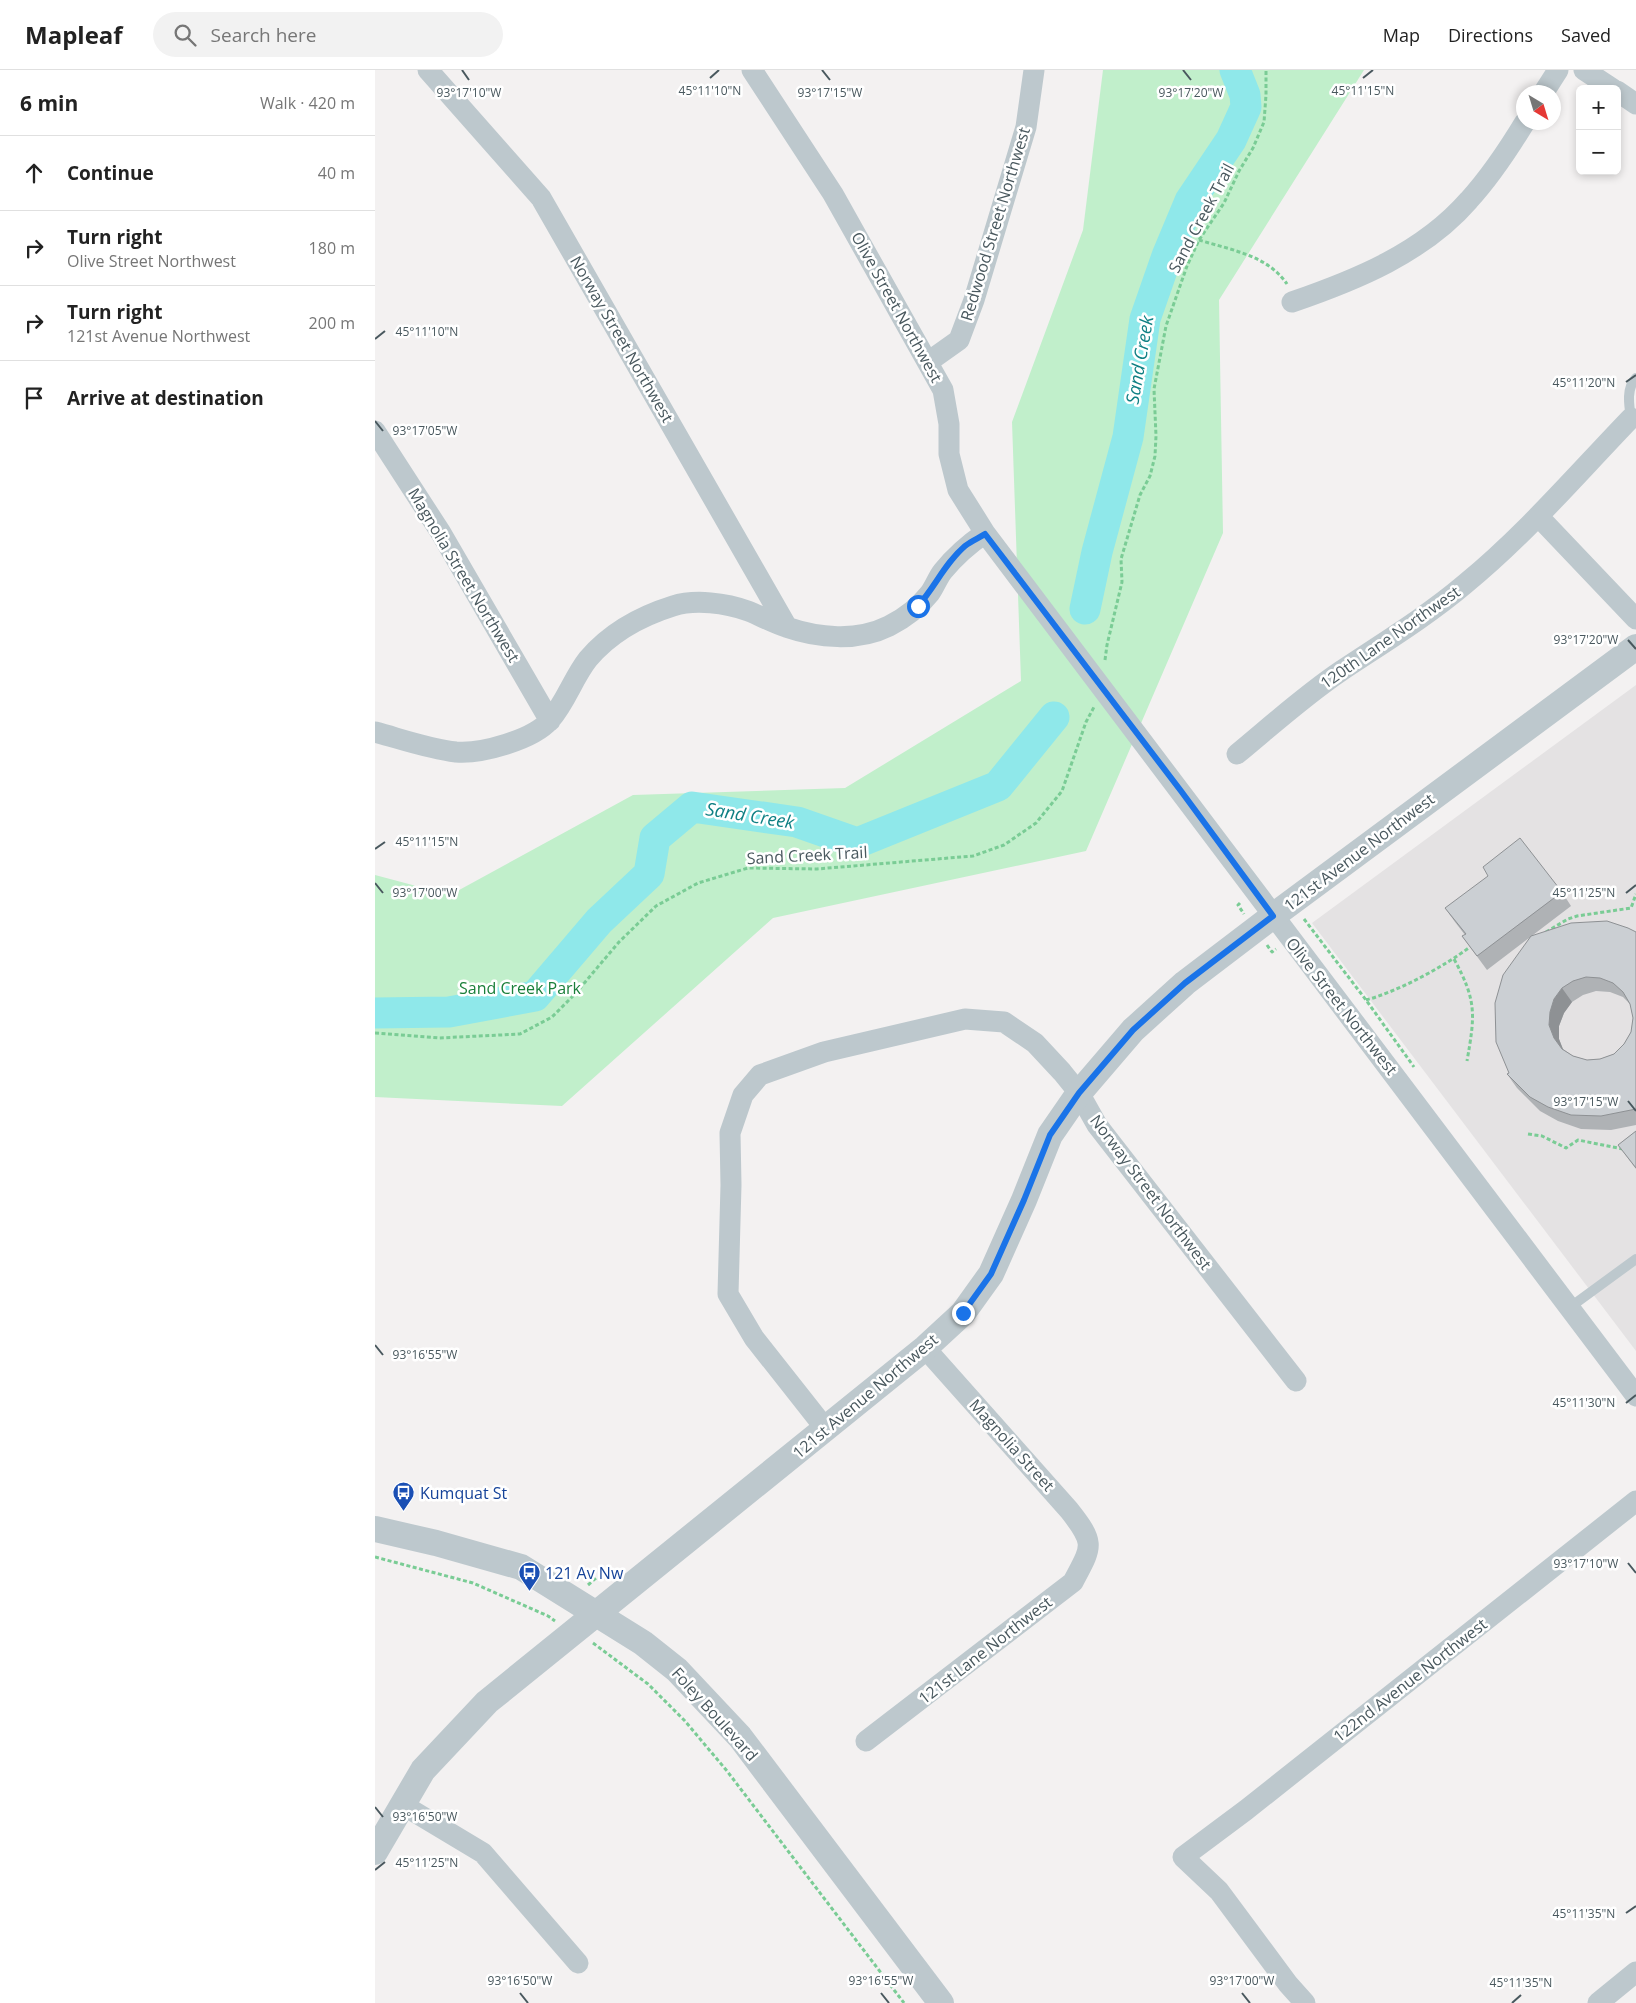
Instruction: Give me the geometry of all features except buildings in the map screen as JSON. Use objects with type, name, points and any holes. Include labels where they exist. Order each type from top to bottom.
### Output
[{"type":"street","name":"Norway Street Northwest","points":[[428,70],[541,198],[787,628]]},
{"type":"street","name":"Olive Street Northwest","points":[[752,70],[833,194],[943,390],[949,424],[949,454],[958,490],[985,534],[1181,791],[1273,916],[1349,1012],[1636,1396]]},
{"type":"street","name":"Redwood Street Northwest","points":[[928,362],[959,340],[974,300],[1026,127],[1034,70]]},
{"type":"street","points":[[1548,85],[1558,70]]},
{"type":"street","points":[[1584,70],[1607,85]]},
{"type":"street","points":[[1621,94],[1636,104]]},
{"type":"street","points":[[1292,302],[1369,272],[1405,253],[1436,230],[1468,202],[1499,163],[1520,130]]},
{"type":"street","name":"120th Lane Northwest","points":[[1237,754],[1309,695],[1439,606],[1491,562],[1633,420]]},
{"type":"street","name":"Magnolia Street Northwest","points":[[375,431],[441,533],[550,720]]},
{"type":"street","points":[[1538,516],[1636,619]]},
{"type":"street","points":[[375,732],[457,752],[492,749],[515,741],[531,734],[550,720],[588,659],[600,647],[621,630],[646,616],[675,605],[722,604],[746,610],[787,628],[833,637],[857,636],[887,627],[906,616],[918,606],[930,592],[943,571],[965,546],[985,534]]},
{"type":"street","name":"121st Avenue Northwest","points":[[375,1852],[423,1770],[487,1702],[925,1348],[963,1313],[991,1274],[1050,1135],[1079,1093],[1133,1030],[1185,983],[1636,647]]},
{"type":"street","name":"Norway Street Northwest","points":[[825,1428],[754,1338],[727,1294],[731,1185],[730,1133],[743,1095],[760,1075],[824,1052],[965,1019],[1004,1022],[1035,1043],[1062,1072],[1079,1093],[1097,1125],[1296,1381]]},
{"type":"street","name":"Magnolia Street","points":[[925,1348],[1069,1510],[1086,1531],[1089,1547]]},
{"type":"street","name":"122nd Avenue Northwest","points":[[1305,2003],[1288,1984],[1219,1891],[1183,1857],[1247,1810],[1636,1501]]},
{"type":"street","name":"Foley Boulevard","points":[[375,1529],[436,1543],[521,1567],[643,1643],[677,1670],[740,1737],[941,2003]]},
{"type":"street","name":"121st Lane Northwest","points":[[866,1741],[1073,1582],[1089,1551],[1089,1547]]},
{"type":"street","points":[[403,1805],[483,1853],[578,1963]]},
{"type":"street","points":[[1598,2003],[1636,1972]]},
{"type":"lane","points":[[1633,420],[1629,400],[1632,382],[1636,378]]},
{"type":"lane","points":[[1569,1308],[1636,1259]]},
{"type":"path","name":"Sand Creek Trail","points":[[1105,664],[1108,636],[1122,582],[1121,559],[1140,495],[1150,476],[1155,456],[1155,388],[1159,359],[1175,298],[1199,240],[1224,203],[1253,148],[1264,122],[1267,95],[1266,70]]},
{"type":"path","points":[[1199,240],[1253,256],[1271,266],[1286,283],[1292,302]]},
{"type":"path","name":"Sand Creek Trail","points":[[375,1033],[439,1038],[520,1034],[552,1017],[575,994],[619,942],[656,906],[698,883],[748,868],[817,869],[973,856],[1004,845],[1036,823],[1061,791],[1086,722],[1095,704]]},
{"type":"path","points":[[1546,932],[1577,916],[1631,908],[1636,894]]},
{"type":"path","points":[[1307,922],[1415,1069]]},
{"type":"path","points":[[1366,1000],[1383,995],[1454,959],[1470,947]]},
{"type":"path","points":[[1454,959],[1464,977],[1473,1001],[1473,1026],[1467,1061]]},
{"type":"path","points":[[1528,1134],[1542,1136],[1566,1148],[1578,1140],[1627,1150]]},
{"type":"path","points":[[375,1557],[473,1583],[548,1616]]},
{"type":"path","points":[[595,1644],[648,1684],[685,1721],[727,1771],[904,2003]]},
{"type":"shaded area","points":[[1636,685],[1636,1351],[1312,923]]},
{"type":"green space","name":"Sand Creek Park","points":[[1103,70],[1364,70],[1219,300],[1223,533],[1086,851],[773,918],[562,1106],[375,1097],[375,875],[450,895],[633,795],[845,788],[1021,681],[1012,422],[1083,230]]},
{"type":"waterway","name":"Sand Creek","points":[[1085,609],[1097,552],[1128,437],[1145,319],[1167,256],[1190,201],[1231,140],[1246,107],[1245,95],[1235,70]]},
{"type":"waterway","name":"Sand Creek","points":[[375,1013],[449,1012],[535,996],[599,921],[649,874],[655,838],[692,807],[797,822],[857,843],[998,786],[1054,717]]},
{"type":"place","name":"Kumquat St","points":[[404,1512]]},
{"type":"place","name":"121 Av Nw","points":[[529,1592]]},
{"type":"route","points":[[918,606],[930,592],[943,571],[965,546],[985,534],[1181,791],[1273,916],[1185,983],[1133,1030],[1079,1093],[1050,1135],[991,1274],[963,1313]]}]
